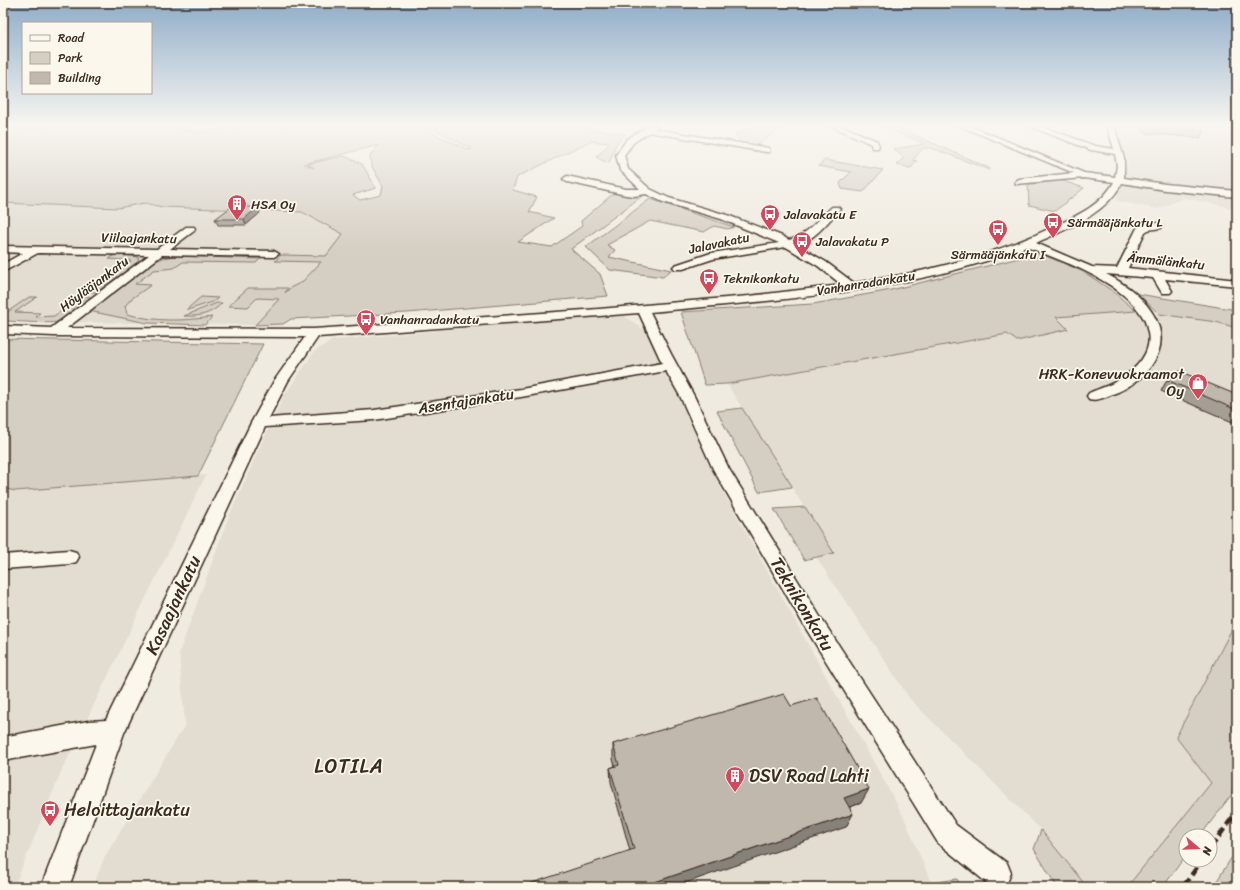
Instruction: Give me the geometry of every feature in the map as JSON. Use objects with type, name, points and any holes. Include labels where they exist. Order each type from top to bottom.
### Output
[{"type":"street","points":[[623,168],[624,170],[647,191],[666,200],[724,218],[788,244],[822,264],[852,287]]},
{"type":"street","points":[[1065,168],[1083,175]]},
{"type":"street","points":[[1120,180],[1122,168]]},
{"type":"street","points":[[1019,182],[1083,175],[1237,194]]},
{"type":"street","points":[[567,180],[626,192],[647,191]]},
{"type":"street","name":"Vanhanradankatu","points":[[3,330],[54,332],[314,333],[526,319],[643,309],[780,296],[852,287],[952,267],[1026,243],[1089,213],[1106,200],[1120,180]]},
{"type":"street","name":"Jalavakatu","points":[[679,267],[711,256],[788,244],[803,238],[814,230],[835,209]]},
{"type":"street","points":[[1121,271],[1141,230],[1145,227],[1158,226]]},
{"type":"street","name":"Höylääjankatu","points":[[54,332],[190,229]]},
{"type":"street","points":[[1026,243],[1091,270],[1134,298],[1145,310],[1155,328],[1155,346],[1147,363],[1129,380],[1094,396]]},
{"type":"street","name":"Viilaajankatu","points":[[3,249],[274,254]]},
{"type":"street","points":[[3,269],[35,250]]},
{"type":"street","name":"Ämmälänkatu","points":[[1091,270],[1121,271],[1237,283]]},
{"type":"street","points":[[1157,275],[1166,291]]},
{"type":"street","name":"Teknikonkatu","points":[[643,309],[687,396],[721,469],[812,621],[886,739],[947,834],[997,873]]},
{"type":"street","name":"Kasaajankatu","points":[[55,887],[113,731],[259,423],[281,382],[314,333]]},
{"type":"street","name":"Asentajankatu","points":[[259,423],[374,415],[521,392],[671,366]]},
{"type":"street","points":[[3,562],[69,557]]},
{"type":"street","points":[[3,749],[88,733],[113,731]]},
{"type":"shaded area","points":[[1126,168],[1237,168],[1237,209],[1184,198],[1158,209],[1116,201]]},
{"type":"shaded area","points":[[3,203],[118,208],[145,203],[162,207],[302,212],[344,234],[326,256],[281,255],[275,260],[321,262],[302,282],[290,288],[255,325],[3,321]]},
{"type":"shaded area","points":[[1136,311],[1216,322],[1237,328],[1237,619],[1176,737],[1211,783],[1127,887],[1087,887],[1041,830],[910,699],[816,557],[833,553],[727,384],[1007,334],[1017,341],[1067,329],[1056,317]]},
{"type":"shaded area","points":[[624,316],[646,331],[660,355],[678,390],[719,484],[903,815],[933,887],[93,887],[104,858],[185,725],[179,653],[227,521],[263,440],[284,396],[314,352],[333,340],[563,319]]},
{"type":"shaded area","points":[[206,475],[61,772],[14,887],[3,887],[3,488],[15,491]]},
{"type":"green space","points":[[3,168],[364,168],[376,188],[353,195],[360,200],[381,195],[383,186],[372,168],[536,168],[517,177],[513,190],[537,197],[529,212],[554,218],[518,242],[552,247],[582,226],[581,221],[615,192],[642,196],[571,249],[600,274],[608,296],[407,313],[291,319],[283,324],[255,325],[279,299],[257,298],[248,307],[228,306],[248,288],[288,288],[285,293],[290,288],[302,282],[321,262],[275,261],[281,255],[326,256],[343,234],[302,212],[162,207],[145,203],[118,208],[3,203]]},
{"type":"green space","points":[[826,168],[869,168],[883,170],[863,192],[842,189],[840,183],[851,172]]},
{"type":"green space","points":[[1060,180],[1084,188],[1055,211],[1029,205],[1028,185]]},
{"type":"green space","points":[[650,199],[734,227],[728,229],[714,226],[704,232],[650,221],[607,245],[615,250],[609,257],[671,270],[663,277],[610,270],[586,247]]},
{"type":"green space","points":[[1039,253],[1084,272],[1114,292],[1136,311],[1056,317],[1068,329],[1017,341],[1007,334],[727,384],[705,385],[681,312],[813,304],[891,290]]},
{"type":"green space","points":[[116,254],[138,257],[139,261],[97,292],[92,292],[91,291],[131,261],[109,259]]},
{"type":"green space","points":[[175,256],[260,259],[256,263],[183,262],[174,268],[154,270],[135,284],[151,285],[131,299],[125,306],[127,314],[159,320],[212,317],[205,325],[147,323],[89,311],[151,263],[163,258]]},
{"type":"green space","points":[[1138,294],[1237,310],[1237,328],[1216,322],[1159,314]]},
{"type":"green space","points":[[29,297],[37,297],[15,312],[40,313],[36,317],[54,316],[82,297],[90,297],[87,301],[75,312],[57,322],[39,323],[3,321],[3,315]]},
{"type":"green space","points":[[201,297],[218,298],[213,302],[187,310],[187,309]]},
{"type":"green space","points":[[217,303],[222,303],[214,310],[205,314],[184,316]]},
{"type":"green space","points":[[3,339],[263,344],[198,476],[15,491],[3,488]]},
{"type":"green space","points":[[742,408],[792,487],[759,492],[717,411]]},
{"type":"green space","points":[[805,507],[834,553],[804,560],[774,509]]},
{"type":"green space","points":[[1237,619],[1237,771],[1232,794],[1206,828],[1178,828],[1178,866],[1163,887],[1127,887],[1211,783],[1176,737]]},
{"type":"green space","points":[[1041,830],[1087,887],[1057,887],[1034,849]]},
{"type":"green space","points":[[1237,849],[1237,887],[1213,887]]},
{"type":"green space","points":[[957,879],[962,887],[933,887],[931,883]]},
{"type":"building","points":[[231,207],[258,207],[244,219],[215,219]]},
{"type":"building","points":[[1179,371],[1237,395],[1237,410],[1167,380]]},
{"type":"building","name":"DSV Road Lahti","points":[[784,694],[791,706],[817,698],[869,789],[844,798],[853,814],[652,883],[653,887],[520,887],[634,849],[610,768],[619,765],[613,744]]},
{"type":"railway","points":[[1218,838],[1237,811]]},
{"type":"railway","points":[[1183,887],[1196,868]]},
{"type":"place","name":"HSA Oy","points":[[237,221]]},
{"type":"place","name":"Jalavakatu E","points":[[770,231]]},
{"type":"place","name":"Särmääjänkatu L","points":[[1053,239]]},
{"type":"place","name":"Särmääjänkatu I","points":[[998,246]]},
{"type":"place","name":"Jalavakatu P","points":[[802,258]]},
{"type":"place","name":"Teknikonkatu","points":[[709,295]]},
{"type":"place","name":"Vanhanradankatu","points":[[366,336]]},
{"type":"place","name":"HRK-Konevuokraamot Oy","points":[[1198,400]]},
{"type":"place","name":"DSV Road Lahti","points":[[735,793]]},
{"type":"place","name":"Heloittajankatu","points":[[50,827]]},
{"type":"district","name":"LOTILA","points":[[349,766]]}]
